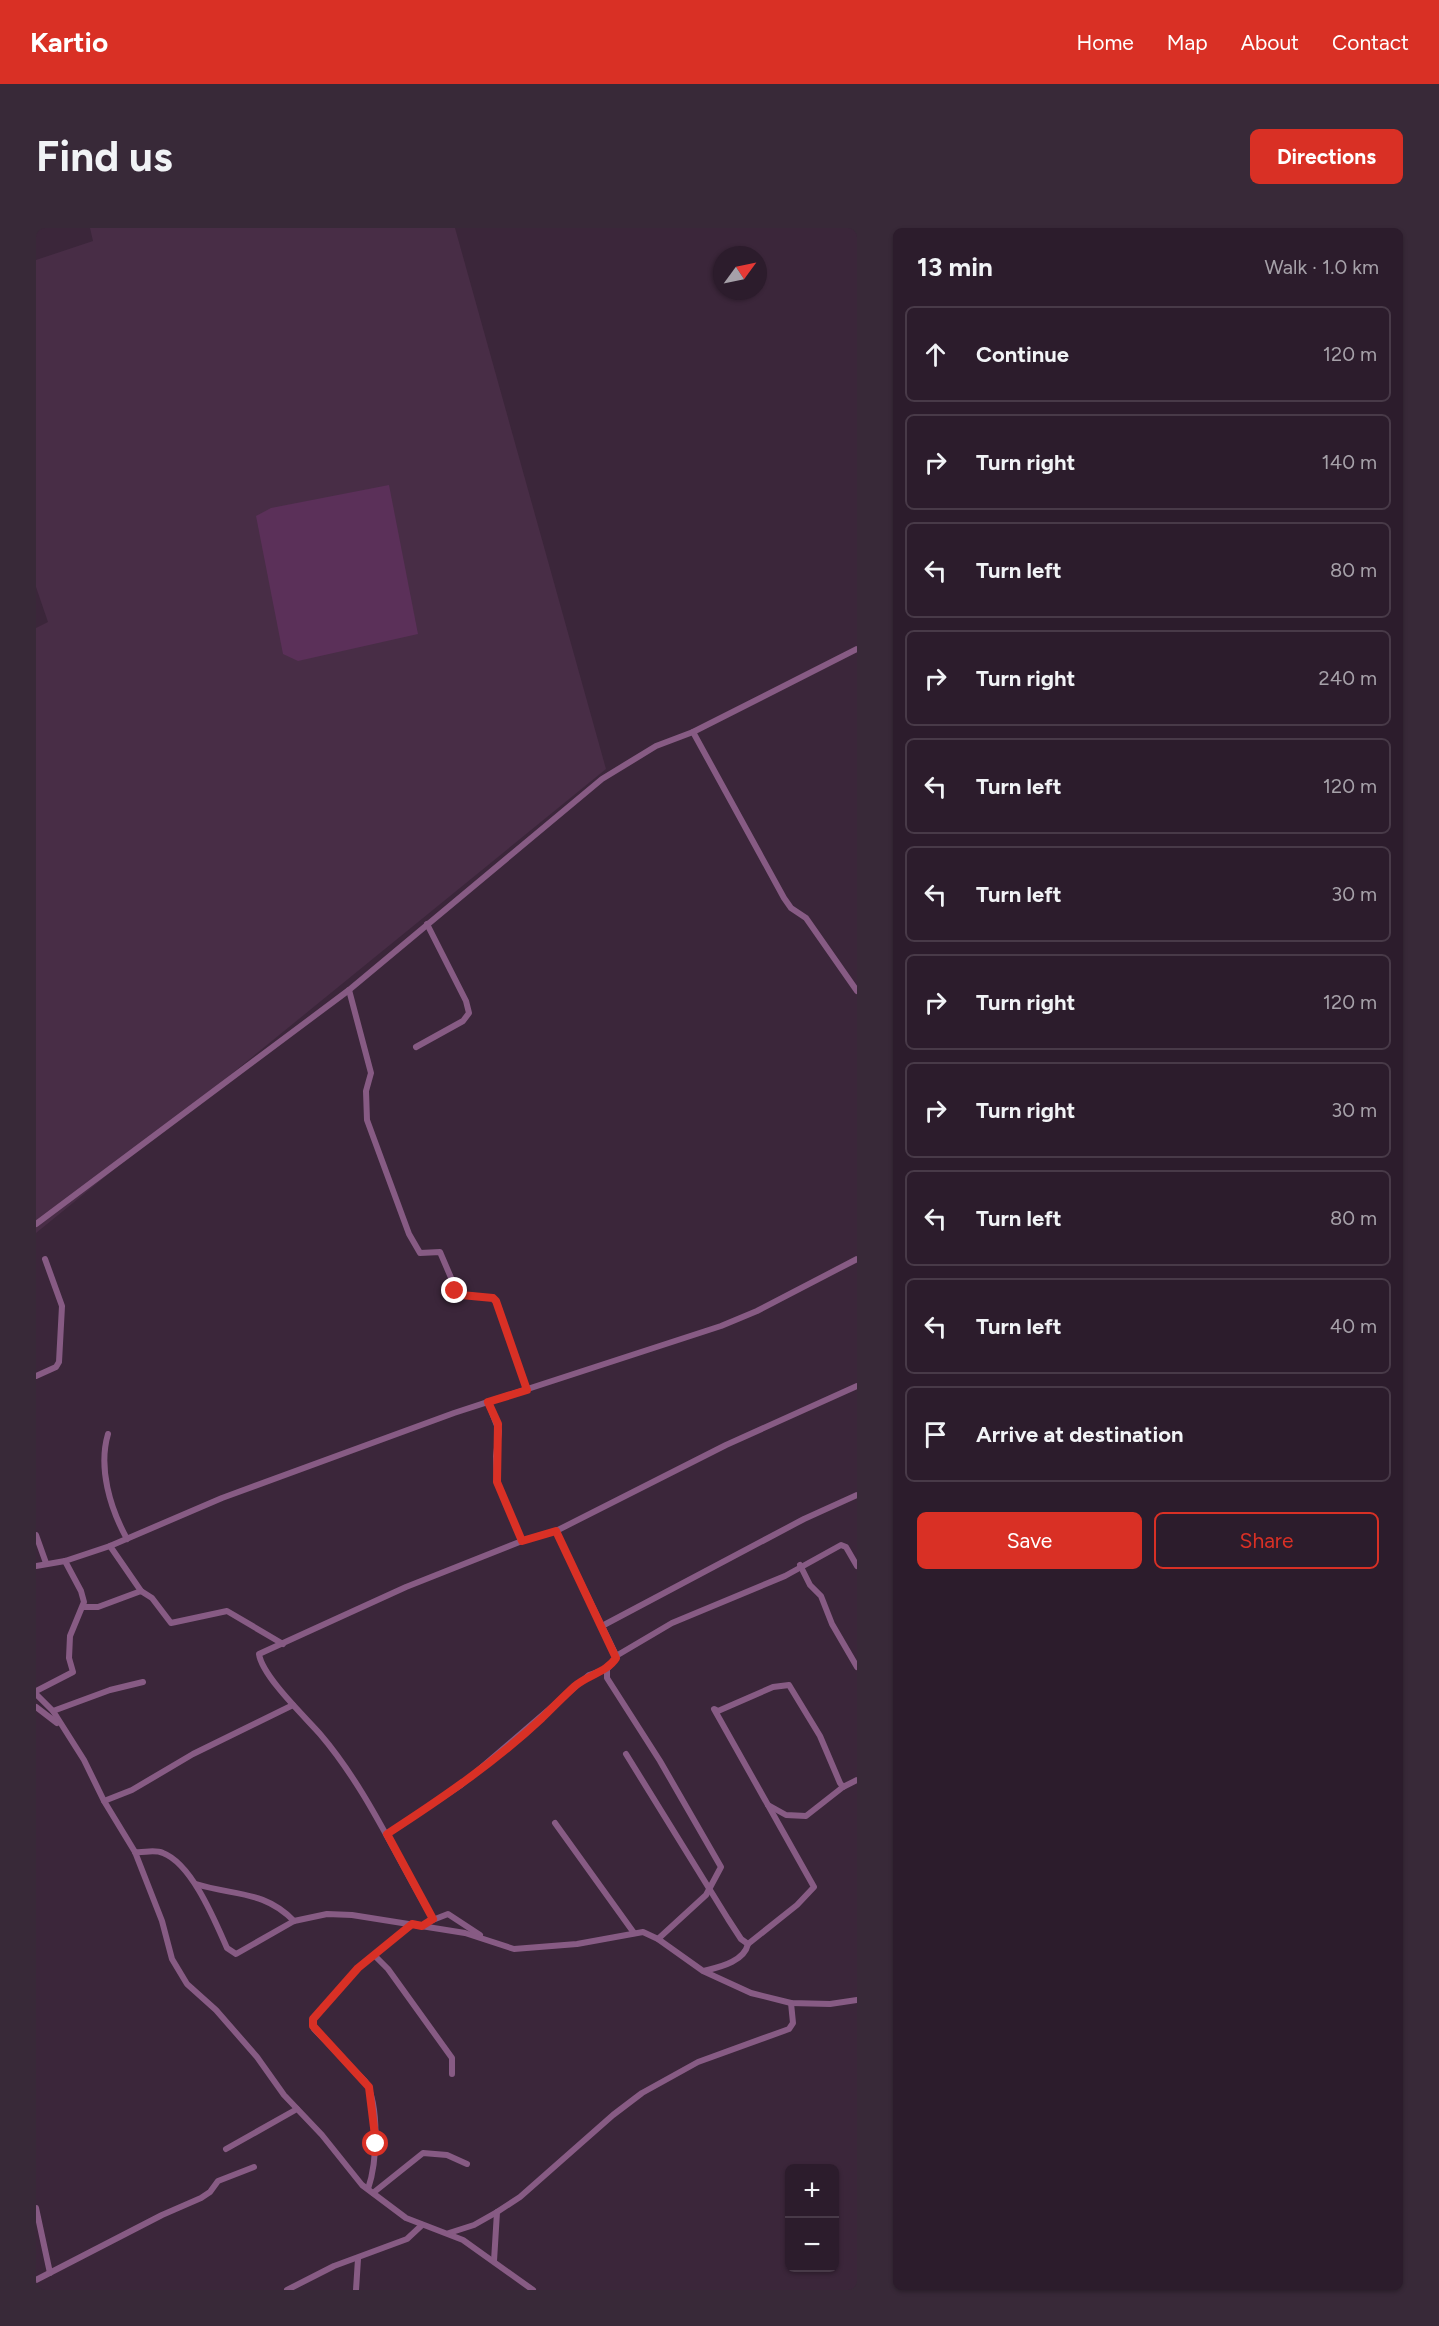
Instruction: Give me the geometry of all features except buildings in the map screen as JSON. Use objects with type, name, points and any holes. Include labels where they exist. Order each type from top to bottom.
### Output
[{"type":"street","points":[[36,1224],[349,990],[602,779],[656,746],[693,732],[857,649]]},
{"type":"street","points":[[693,732],[784,898],[791,908],[806,918],[857,991]]},
{"type":"street","points":[[416,1047],[463,1021],[469,1013],[466,1001],[427,924]]},
{"type":"street","points":[[349,990],[371,1073],[366,1091],[367,1120],[409,1234],[420,1253],[440,1252],[458,1294],[493,1298],[496,1301],[527,1390]]},
{"type":"street","points":[[36,1376],[56,1367],[59,1362],[62,1306],[45,1259]]},
{"type":"street","points":[[36,1566],[65,1561],[110,1546],[222,1498],[488,1402],[721,1326],[757,1311],[857,1259]]},
{"type":"street","points":[[433,1919],[387,1834],[334,1752],[293,1705],[259,1657],[261,1652],[406,1587],[522,1541],[556,1531],[726,1445],[857,1386]]},
{"type":"street","points":[[488,1402],[498,1424],[497,1482],[522,1541]]},
{"type":"street","points":[[108,1434],[103,1462],[116,1515],[127,1539]]},
{"type":"street","points":[[602,1626],[762,1540],[857,1495]]},
{"type":"street","points":[[556,1531],[616,1656]]},
{"type":"street","points":[[36,1535],[46,1563]]},
{"type":"street","points":[[658,1939],[710,1889],[720,1871],[718,1862],[607,1678],[607,1669],[616,1656],[672,1623],[785,1575],[842,1544],[857,1566]]},
{"type":"street","points":[[110,1546],[141,1591],[152,1598],[171,1623],[227,1611],[283,1644]]},
{"type":"street","points":[[65,1561],[81,1591],[83,1607],[74,1621],[70,1636],[69,1658],[73,1672],[36,1693],[53,1711],[88,1766],[104,1801],[135,1852],[162,1920],[172,1959],[182,1976],[257,2057],[297,2109],[370,2191],[406,2218],[449,2233],[494,2261],[533,2290]]},
{"type":"street","points":[[800,1565],[810,1584],[820,1596],[832,1624],[857,1667]]},
{"type":"street","points":[[83,1607],[98,1607],[141,1591]]},
{"type":"street","points":[[387,1834],[461,1785],[589,1675],[607,1669]]},
{"type":"street","points":[[53,1711],[110,1690],[143,1682]]},
{"type":"street","points":[[703,1971],[737,1959],[746,1952],[748,1944],[797,1905],[814,1887],[714,1709],[718,1711],[784,1684],[791,1688],[807,1714],[843,1787]]},
{"type":"street","points":[[104,1801],[132,1790],[193,1754],[293,1705]]},
{"type":"street","points":[[36,1707],[60,1725]]},
{"type":"street","points":[[626,1754],[741,1939],[748,1944]]},
{"type":"street","points":[[768,1805],[786,1815],[806,1816],[843,1787],[857,1780]]},
{"type":"street","points":[[555,1823],[634,1933]]},
{"type":"street","points":[[135,1852],[162,1853],[196,1884],[227,1948],[232,1953],[242,1952],[294,1921],[327,1914],[465,1933],[503,1947],[527,1950],[643,1932],[658,1939],[703,1971],[734,1987],[791,2003],[830,2004],[857,2000]]},
{"type":"street","points":[[196,1884],[256,1896],[276,1905],[294,1921]]},
{"type":"street","points":[[422,1926],[448,1914],[458,1918],[486,1940]]},
{"type":"street","points":[[370,2191],[376,2144],[370,2091],[365,2081],[313,2026],[313,2019],[358,1968],[412,1924]]},
{"type":"street","points":[[375,1955],[388,1969],[452,2058],[452,2074]]},
{"type":"street","points":[[449,2233],[474,2225],[520,2197],[613,2115],[642,2093],[698,2062],[789,2029],[793,2023],[791,2003]]},
{"type":"street","points":[[226,2149],[297,2109]]},
{"type":"street","points":[[370,2191],[423,2153],[447,2155],[467,2164]]},
{"type":"street","points":[[36,2280],[206,2195],[218,2181],[254,2167]]},
{"type":"street","points":[[36,2208],[50,2273]]},
{"type":"street","points":[[494,2261],[497,2212]]},
{"type":"street","points":[[287,2290],[334,2266],[407,2239],[422,2225]]},
{"type":"street","points":[[356,2290],[358,2259]]},
{"type":"shaded area","points":[[90,228],[455,228],[606,769],[36,1233],[36,628],[48,622],[36,587],[36,260],[93,241]]},
{"type":"shaded area","points":[[389,485],[418,634],[298,661],[283,654],[256,516],[271,508]]},
{"type":"route","points":[[376,2144],[369,2087],[316,2031],[313,2019],[358,1968],[412,1924],[422,1926],[433,1919],[387,1834],[461,1785],[542,1717],[577,1684],[589,1675],[607,1669],[616,1658],[556,1531],[522,1541],[497,1482],[495,1456],[499,1431],[488,1402],[527,1390],[496,1301],[493,1298],[461,1295],[455,1291]]}]
